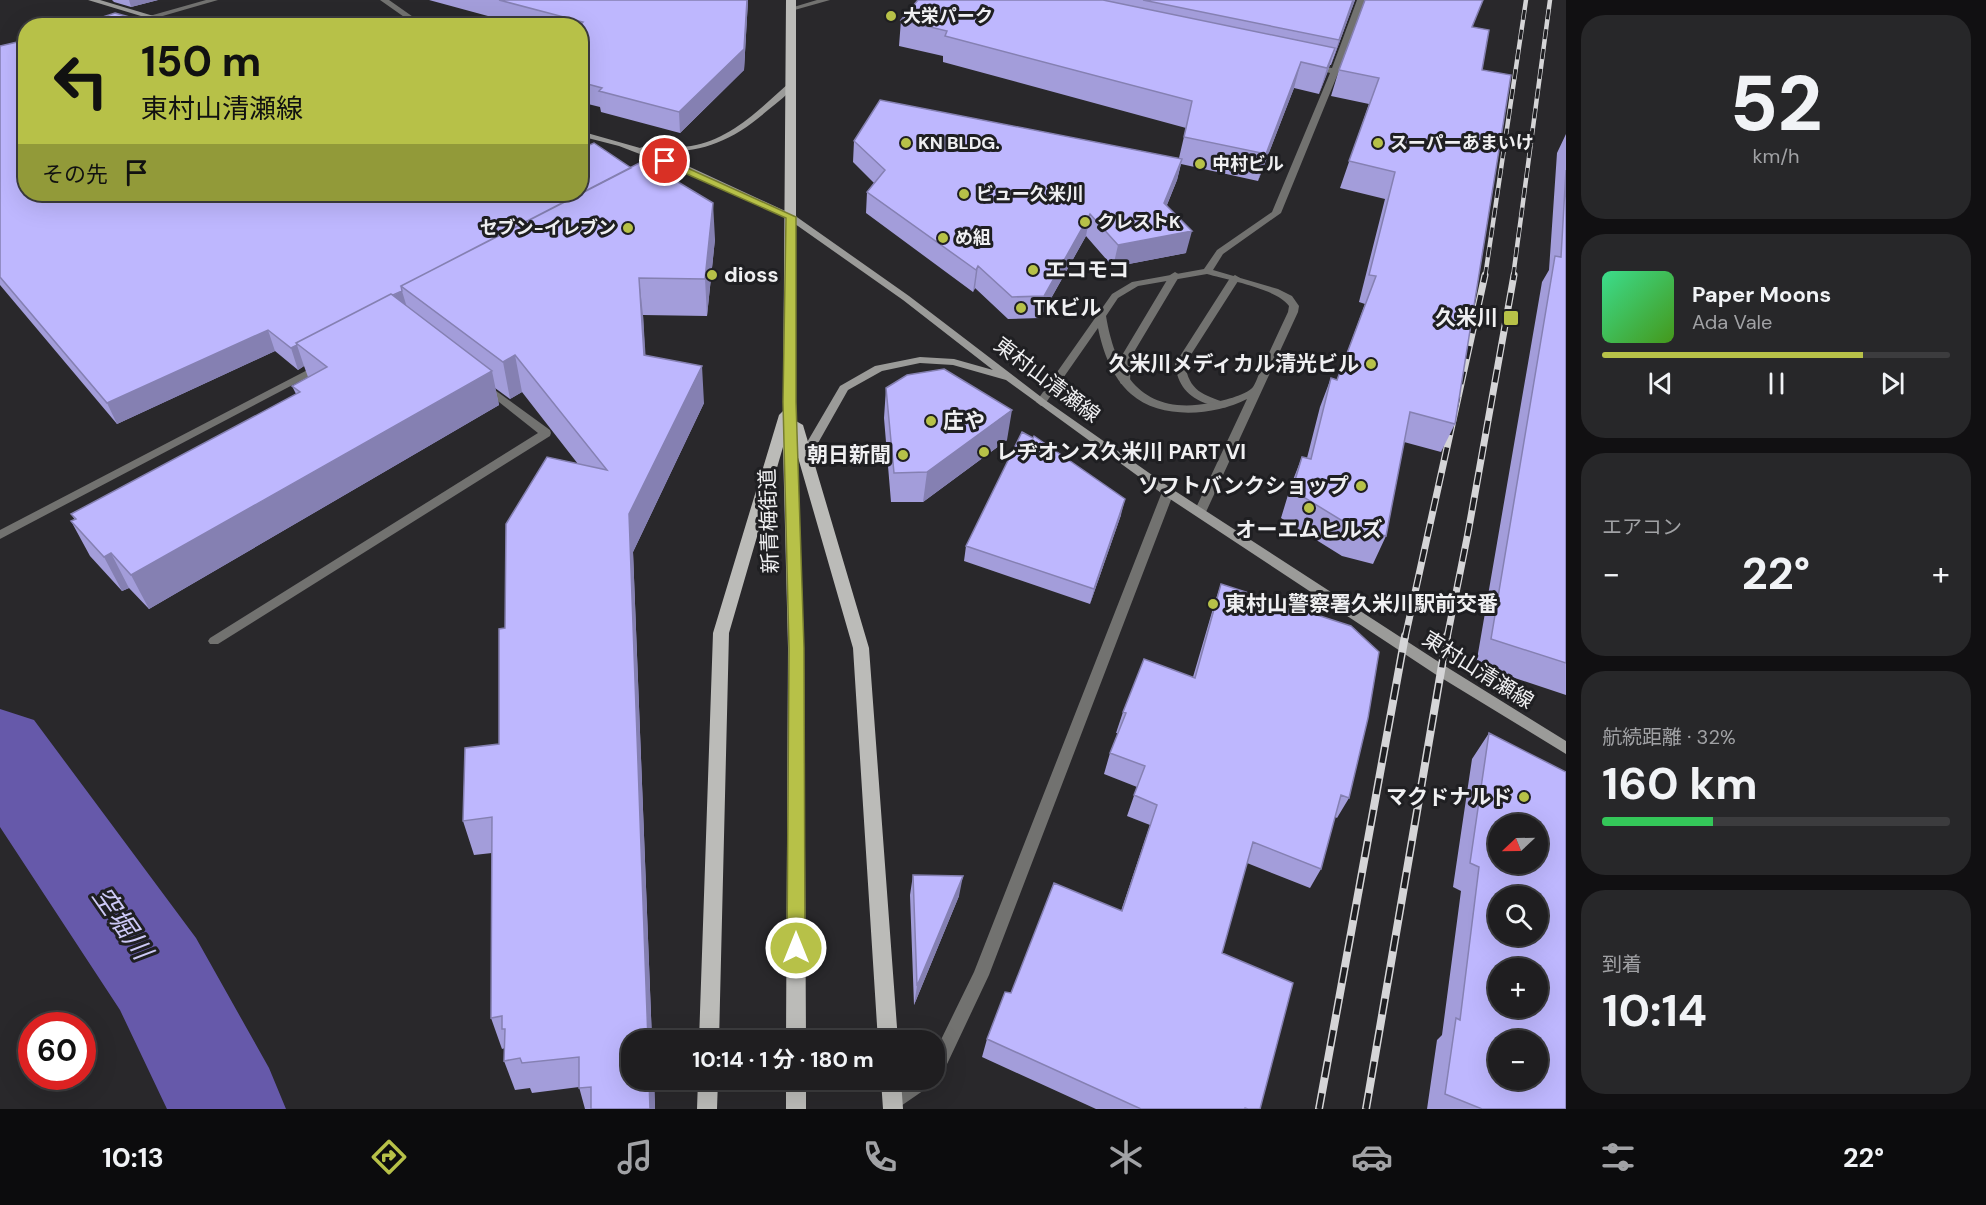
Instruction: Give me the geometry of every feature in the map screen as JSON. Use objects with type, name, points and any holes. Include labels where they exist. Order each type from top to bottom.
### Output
[{"type":"main road","points":[[92,0],[156,18]]},
{"type":"main road","name":"新青梅街道","points":[[791,4],[789,402],[796,648],[796,1030]]},
{"type":"main road","points":[[622,144],[649,149],[674,149],[714,143],[729,138],[792,85]]},
{"type":"main road","name":"東村山清瀬線","points":[[588,135],[622,144],[687,169],[791,217],[906,298],[1041,402],[1168,492],[1440,670],[1566,747]]},
{"type":"main road","points":[[805,456],[844,388],[879,368],[920,360],[954,362],[1014,380]]},
{"type":"main road","points":[[789,402],[861,648],[887,1030]]},
{"type":"main road","points":[[709,1030],[721,633],[789,402]]},
{"type":"main road","points":[[707,1109],[708,1090]]},
{"type":"main road","points":[[796,1090],[796,1109]]},
{"type":"main road","points":[[892,1090],[893,1105]]},
{"type":"street","points":[[149,18],[214,0]]},
{"type":"street","points":[[384,0],[411,18]]},
{"type":"street","points":[[791,4],[826,0]]},
{"type":"street","points":[[1207,271],[1220,252],[1276,213],[1335,71],[1361,0]]},
{"type":"street","points":[[1300,64],[1335,71]]},
{"type":"street","points":[[645,192],[687,169]]},
{"type":"street","points":[[1041,402],[1115,296],[1123,289],[1175,275],[1207,271],[1275,291],[1289,298],[1294,306],[1293,312],[1200,512]]},
{"type":"street","points":[[1125,382],[1126,357],[1175,275]]},
{"type":"street","points":[[1223,405],[1189,390],[1181,379],[1180,364],[1235,278]]},
{"type":"street","points":[[1101,316],[1107,350],[1125,382],[1141,396],[1167,407],[1191,410],[1240,400],[1255,390]]},
{"type":"street","points":[[0,535],[328,362]]},
{"type":"street","points":[[214,641],[546,433],[474,378]]},
{"type":"street","points":[[945,1050],[981,975],[1168,492]]},
{"type":"street","points":[[893,1105],[912,1090]]},
{"type":"building","points":[[499,0],[747,0],[744,49],[679,112],[599,91],[602,88],[588,84],[588,18],[568,18]]},
{"type":"building","points":[[918,0],[1103,0],[1335,48],[1327,68],[1301,62],[1266,154],[1184,137],[1192,101],[945,36],[947,31],[901,20]]},
{"type":"building","points":[[1143,0],[1353,0],[1339,40]]},
{"type":"building","points":[[1365,0],[1483,0],[1472,27],[1489,30],[1482,70],[1511,75],[1455,424],[1410,412],[1386,536],[1354,528],[1292,490],[1302,457],[1311,459],[1331,378],[1337,380],[1376,276],[1369,275],[1395,172],[1349,161],[1379,78],[1339,70]]},
{"type":"building","points":[[115,13],[133,18],[100,18]]},
{"type":"building","points":[[18,42],[18,201],[567,201],[401,286],[402,291],[391,294],[296,343],[297,345],[291,348],[268,330],[107,403],[0,277],[0,46]]},
{"type":"building","points":[[880,100],[1182,159],[1164,203],[1192,231],[1118,245],[1090,214],[1044,296],[1012,297],[978,266],[976,270],[867,192],[885,170],[854,141]]},
{"type":"building","points":[[594,143],[631,168],[588,190],[588,146]]},
{"type":"building","points":[[643,161],[713,203],[705,279],[639,278],[644,355],[702,366],[629,514],[648,1030],[621,1030],[621,1090],[649,1090],[650,1109],[591,1109],[591,1087],[579,1088],[579,1057],[522,1063],[520,1058],[504,1061],[505,1029],[502,1029],[502,1016],[491,1018],[492,817],[463,821],[465,748],[499,744],[499,629],[505,628],[506,524],[547,457],[607,470],[515,355],[503,362],[401,286],[566,201],[588,201],[588,189]]},
{"type":"building","points":[[1566,170],[1566,663],[1491,639],[1555,256],[1561,257]]},
{"type":"building","points":[[391,294],[492,371],[131,575],[111,553],[104,557],[71,521],[76,519],[71,514],[300,392],[292,386],[327,367],[296,343]]},
{"type":"building","points":[[944,369],[1012,410],[927,472],[894,473],[886,388],[907,375]]},
{"type":"building","points":[[1022,432],[1033,438],[1034,436],[1125,499],[1094,589],[966,546]]},
{"type":"building","points":[[1221,584],[1351,626],[1379,652],[1368,718],[1349,798],[1341,795],[1321,869],[1253,842],[1222,953],[1293,983],[1260,1109],[1141,1109],[987,1039],[1005,992],[1011,993],[1054,883],[1122,911],[1157,805],[1134,795],[1145,766],[1110,753],[1144,659],[1195,678]]},
{"type":"building","points":[[1489,733],[1566,772],[1566,1109],[1482,1109],[1445,1094],[1456,1018],[1460,1020],[1479,867],[1470,863]]},
{"type":"building","points":[[913,875],[963,876],[917,986]]},
{"type":"waterway","name":"空堀川","points":[[0,748],[158,974],[228,1109]]},
{"type":"railway","points":[[1485,277],[1526,0]]},
{"type":"railway","points":[[1513,277],[1550,0]]},
{"type":"railway","points":[[1405,638],[1485,275]]},
{"type":"railway","points":[[1447,638],[1514,275]]},
{"type":"railway","points":[[1319,1109],[1405,636]]},
{"type":"railway","points":[[1366,1109],[1447,636]]},
{"type":"place","name":"大栄パーク","points":[[891,16]]},
{"type":"place","name":"KN BLDG.","points":[[906,143]]},
{"type":"place","name":"スーパーあまいけ","points":[[1378,143]]},
{"type":"place","name":"中村ビル","points":[[1200,164]]},
{"type":"place","name":"ビュー久米川","points":[[964,194]]},
{"type":"place","name":"クレストK","points":[[1085,222]]},
{"type":"place","name":"セブン-イレブン","points":[[628,228]]},
{"type":"place","name":"め組","points":[[943,238]]},
{"type":"place","name":"エコモコ","points":[[1033,270]]},
{"type":"place","name":"dioss","points":[[712,275]]},
{"type":"place","name":"TKビル","points":[[1021,308]]},
{"type":"place","name":"久米川","points":[[1511,318]]},
{"type":"place","name":"久米川メディカル清光ビル","points":[[1371,364]]},
{"type":"place","name":"庄や","points":[[931,421]]},
{"type":"place","name":"レヂオンス久米川 PART VI","points":[[984,452]]},
{"type":"place","name":"朝日新聞","points":[[903,455]]},
{"type":"place","name":"ソフトバンクショップ","points":[[1361,486]]},
{"type":"place","name":"オーエムヒルズ","points":[[1309,508]]},
{"type":"place","name":"東村山警察署久米川駅前交番","points":[[1213,604]]},
{"type":"place","name":"マクドナルド","points":[[1524,797]]},
{"type":"route","points":[[665,161],[791,217],[789,402],[796,648],[796,948]]}]
